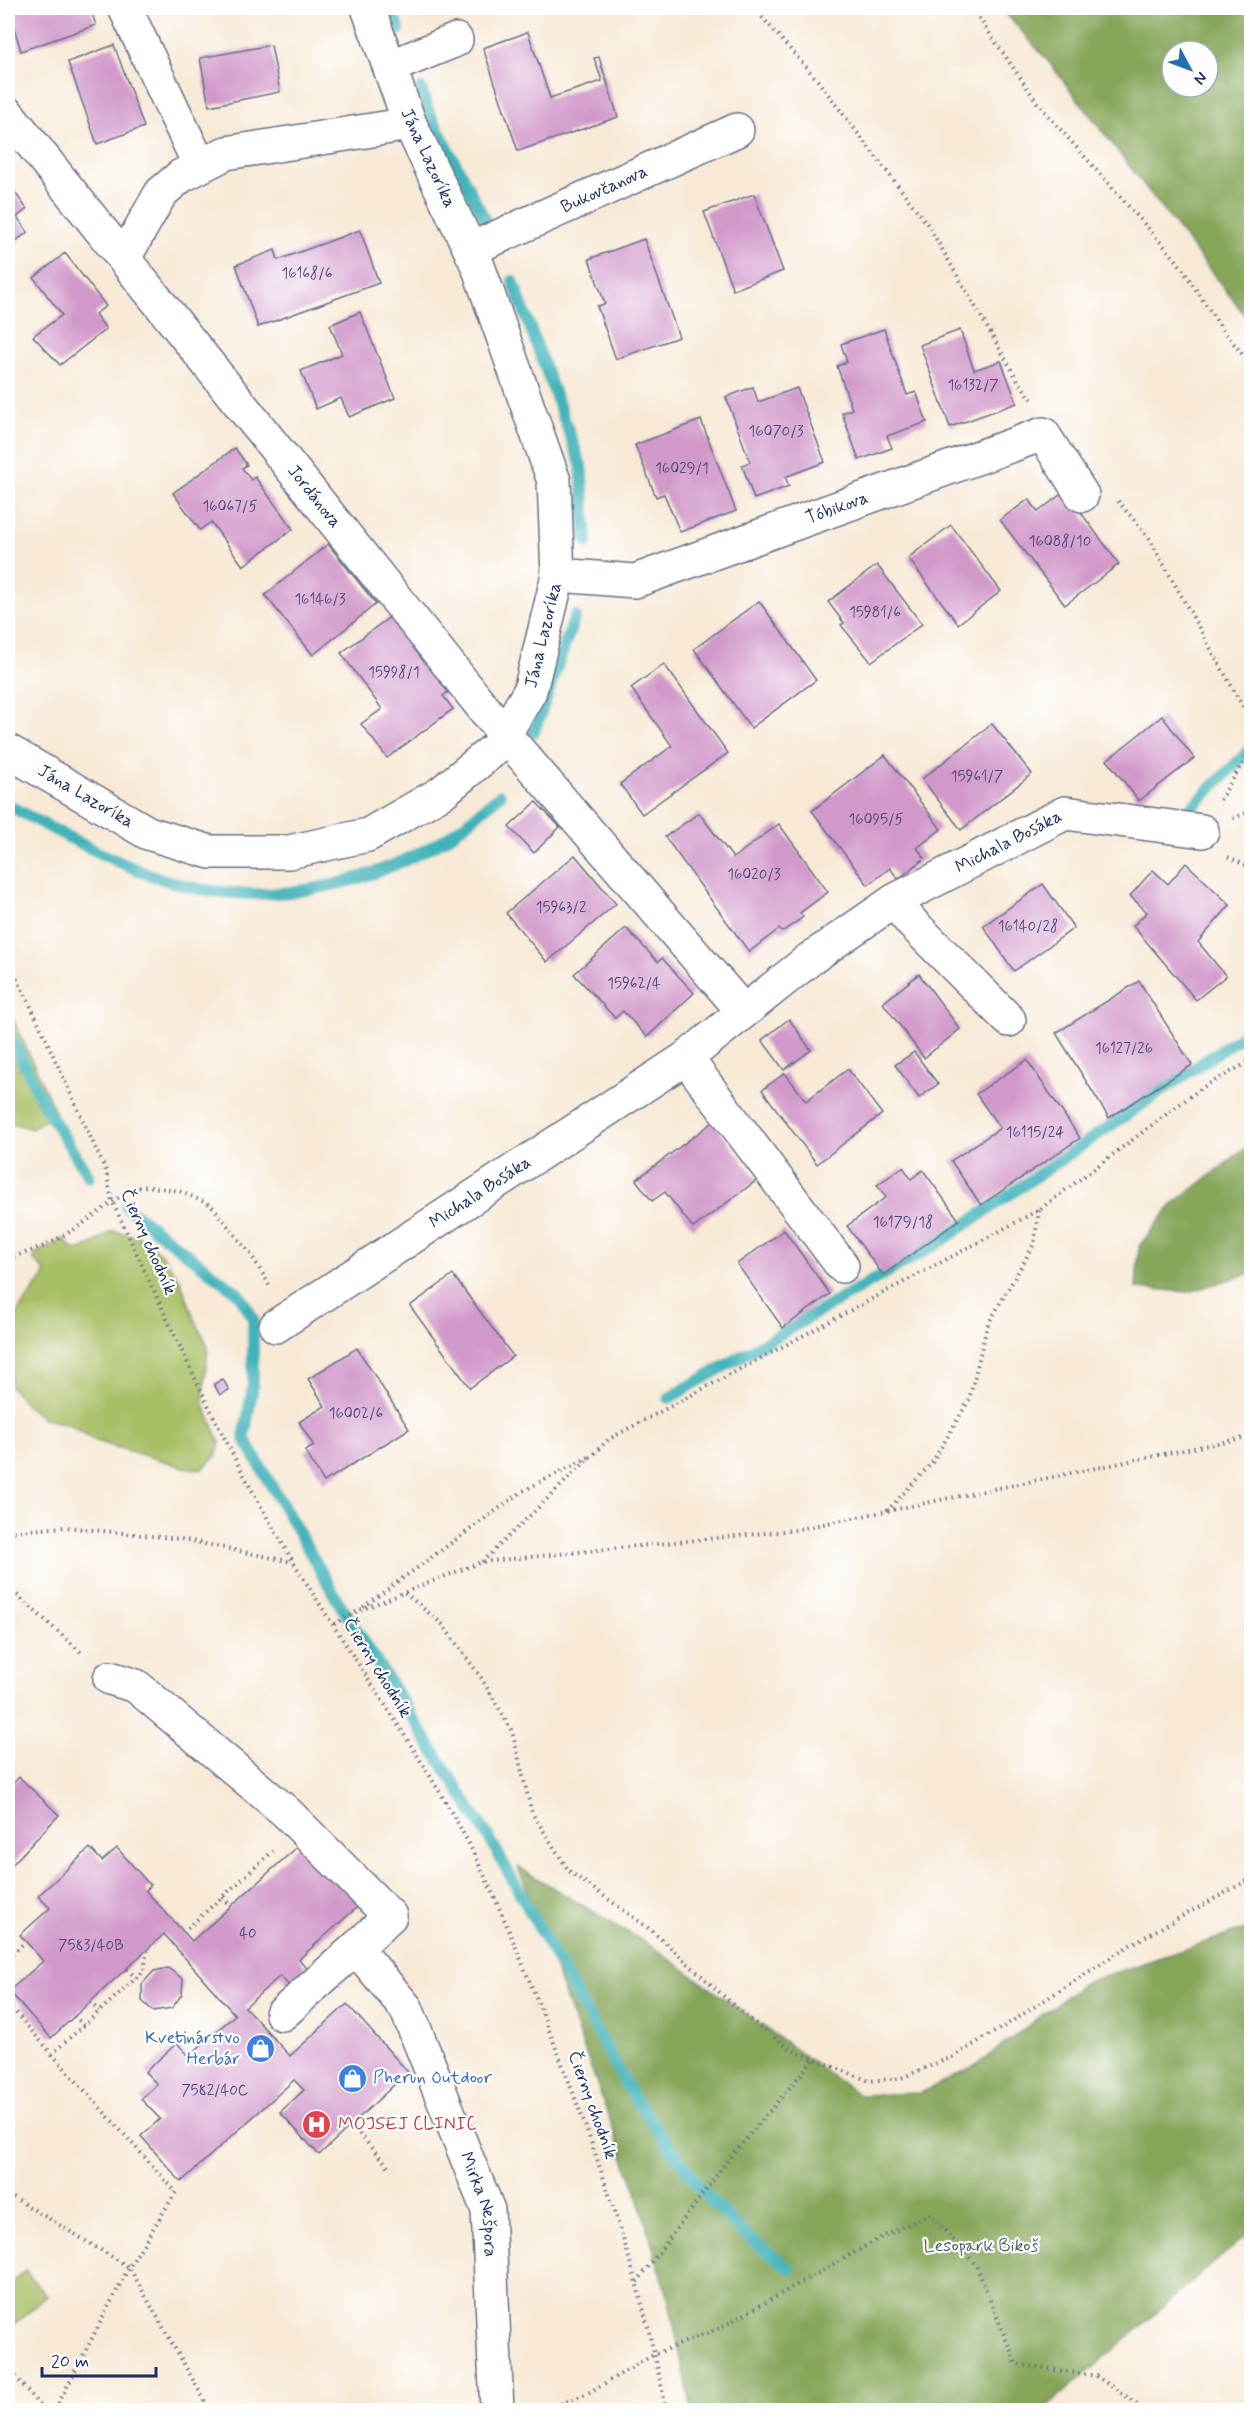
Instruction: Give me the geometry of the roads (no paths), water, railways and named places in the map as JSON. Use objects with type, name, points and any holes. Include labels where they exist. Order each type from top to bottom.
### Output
[{"type":"street","points":[[125,8],[200,166]]},
{"type":"street","name":"Jána Lazoríka","points":[[8,751],[148,833],[210,852],[289,852],[368,835],[441,793],[497,747],[530,691],[558,575],[554,481],[471,249],[410,124],[368,8]]},
{"type":"street","points":[[390,67],[456,40]]},
{"type":"street","name":"Jordánova","points":[[8,114],[505,735]]},
{"type":"street","points":[[124,258],[161,193],[181,176],[226,153],[410,124]]},
{"type":"street","name":"Bukovčanova","points":[[471,249],[737,130]]},
{"type":"street","name":"Tóbikova","points":[[558,575],[635,581],[1043,434],[1097,494]]},
{"type":"street","points":[[505,735],[743,1011]]},
{"type":"street","name":"Michala Bosáka","points":[[283,1318],[686,1058],[810,959],[894,901],[1065,813],[1202,831]]},
{"type":"street","points":[[894,901],[1009,1020]]},
{"type":"street","points":[[686,1058],[842,1266]]},
{"type":"street","points":[[110,1678],[136,1686],[301,1827],[390,1916],[282,2014]]},
{"type":"street","name":"Mirka Nešpora","points":[[356,1948],[406,2008],[488,2210],[497,2410]]},
{"type":"waterway","points":[[390,8],[399,30]]},
{"type":"waterway","points":[[421,89],[429,112],[486,222]]},
{"type":"waterway","points":[[513,281],[581,465],[587,542]]},
{"type":"waterway","points":[[534,732],[575,616]]},
{"type":"waterway","points":[[1181,818],[1252,748]]},
{"type":"waterway","points":[[8,805],[107,857],[161,879],[212,891],[242,894],[302,891],[332,885],[389,867],[450,835],[500,795]]},
{"type":"waterway","points":[[669,1398],[943,1240],[1252,1029]]},
{"type":"waterway","points":[[8,1031],[44,1105],[89,1177]]},
{"type":"waterway","points":[[126,1207],[239,1294],[253,1318],[253,1385],[244,1438],[338,1601],[491,1841],[632,2095],[704,2193],[742,2232],[790,2269]]},
{"type":"place","name":"Kvetinárstvo Herbár","points":[[261,2048]]},
{"type":"place","name":"Pherun Outdoor","points":[[352,2078]]},
{"type":"place","name":"MOJSEJ CLINIC","points":[[317,2124]]},
{"type":"park label","name":"Lesopark Bikoš","points":[[981,2246]]}]
